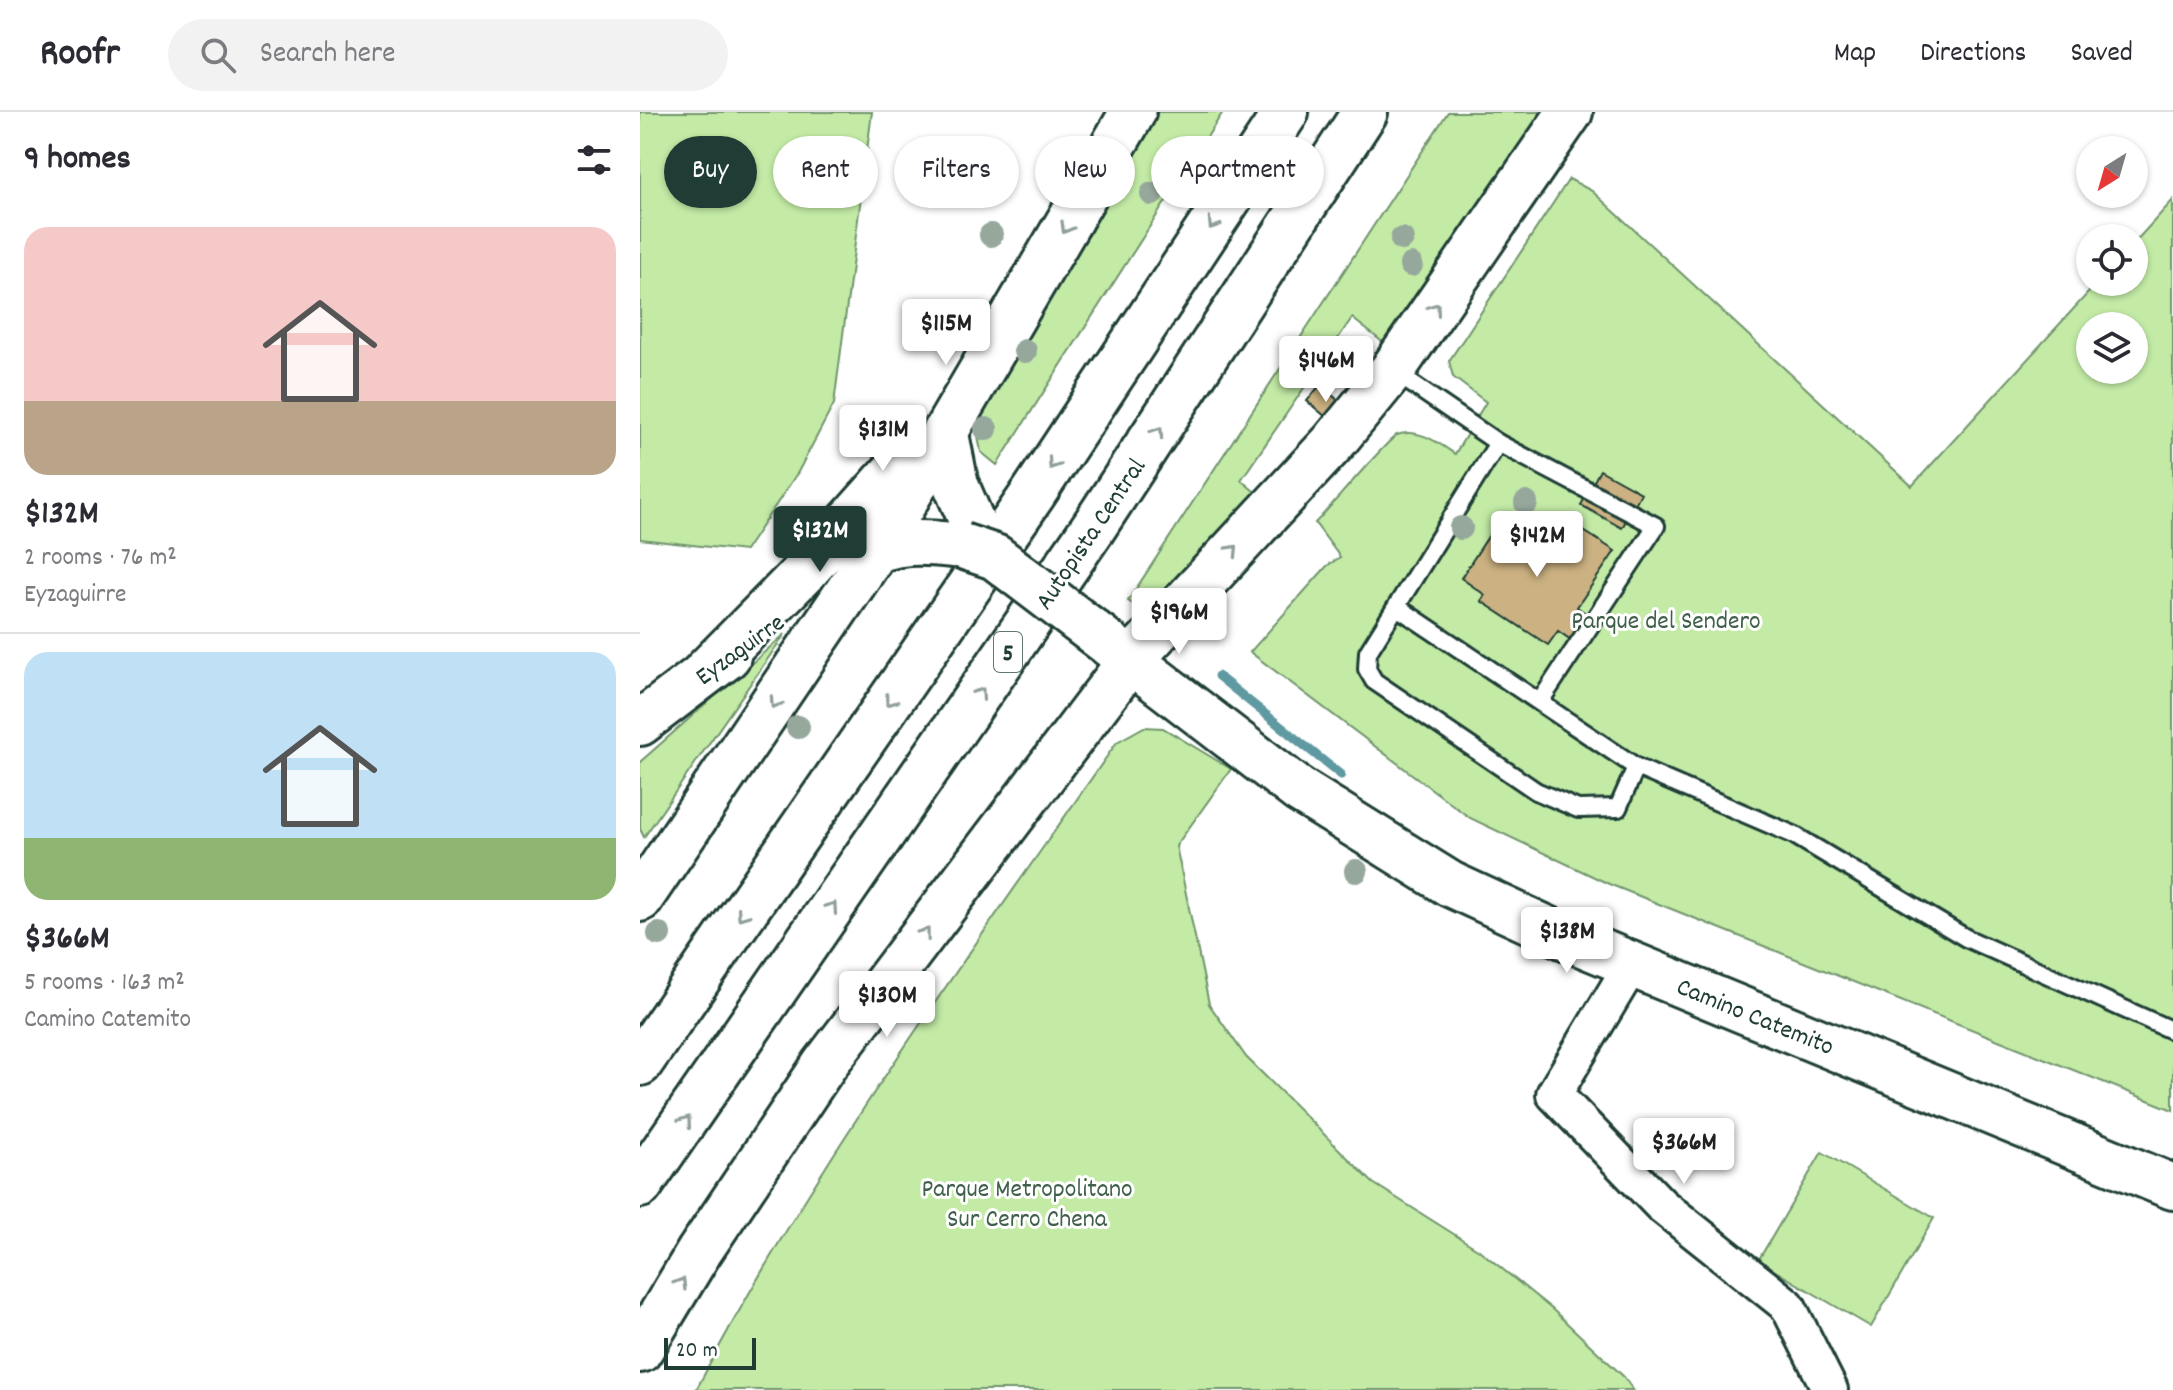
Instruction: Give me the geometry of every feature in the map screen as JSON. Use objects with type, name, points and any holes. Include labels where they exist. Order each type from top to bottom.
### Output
[{"type":"main road","points":[[641,892],[878,547],[1133,112]]},
{"type":"main road","points":[[640,1063],[1033,494],[1286,112]]},
{"type":"main road","name":"Autopista Central","points":[[640,1185],[1129,475],[1365,112]]},
{"type":"main road","points":[[640,1350],[699,1252],[825,1064],[1117,651],[1179,607],[1333,443],[1392,371],[1570,112]]},
{"type":"main road","points":[[705,672],[857,515],[924,437],[1004,335]]},
{"type":"main road","points":[[878,547],[924,543],[978,544],[956,485],[946,434]]},
{"type":"main road","name":"Camino Catemito","points":[[978,544],[1299,790],[1438,877],[1501,910],[2173,1187]]},
{"type":"main road","name":"Eyzaguirre","points":[[640,723],[878,547]]},
{"type":"main road","points":[[1179,607],[1174,632],[1174,658],[1193,711]]},
{"type":"street","points":[[1632,964],[1554,1094],[1661,1205],[1788,1306],[1830,1390]]},
{"type":"lane","points":[[1392,371],[1498,443],[1656,526],[1541,700]]},
{"type":"lane","points":[[1498,443],[1368,652],[1365,663],[1369,675],[1470,750],[1536,791],[1578,809],[1618,808],[1636,767]]},
{"type":"lane","points":[[1397,607],[1541,700],[1636,767],[1794,835],[1828,852],[1955,933],[2173,1031]]},
{"type":"green space","points":[[640,112],[872,112],[869,136],[773,136],[773,208],[860,208],[834,404],[798,472],[745,551],[640,539]]},
{"type":"green space","points":[[1147,112],[1223,112],[1208,136],[1151,136],[1151,208],[1162,208],[997,465],[981,452],[974,414],[1092,208],[1135,208],[1133,136]]},
{"type":"green space","points":[[1448,112],[1558,112],[1395,352],[1352,318],[1241,480],[1267,502],[1146,613],[1128,601]]},
{"type":"green space","name":"Parque del Sendero","points":[[1569,179],[1592,191],[1912,486],[2085,296],[2148,296],[2148,228],[2173,200],[2173,1110],[1609,884],[1470,818],[1250,652],[1327,566],[1340,557],[1315,523],[1391,439],[1413,433],[1436,441],[1455,454],[1486,402],[1453,377],[1449,361]]},
{"type":"green space","points":[[785,634],[644,837],[640,829],[640,762]]},
{"type":"green space","name":"Parque Metropolitano Sur Cerro Chena","points":[[1144,727],[1163,728],[1231,769],[1176,846],[1209,1004],[1246,1057],[1373,1183],[1479,1250],[1553,1310],[1624,1377],[1633,1390],[696,1390],[791,1222],[896,1060],[1117,742]]},
{"type":"green space","points":[[1822,1152],[1934,1218],[1871,1327],[1758,1261]]},
{"type":"building","points":[[1320,385],[1345,406],[1332,422],[1307,401]]},
{"type":"building","points":[[1600,470],[1641,493],[1622,528],[1581,505]]},
{"type":"building","points":[[1501,517],[1557,554],[1576,526],[1615,551],[1577,607],[1588,615],[1571,640],[1558,631],[1548,645],[1481,601],[1485,595],[1461,578]]},
{"type":"waterway","points":[[1218,676],[1341,775]]}]
